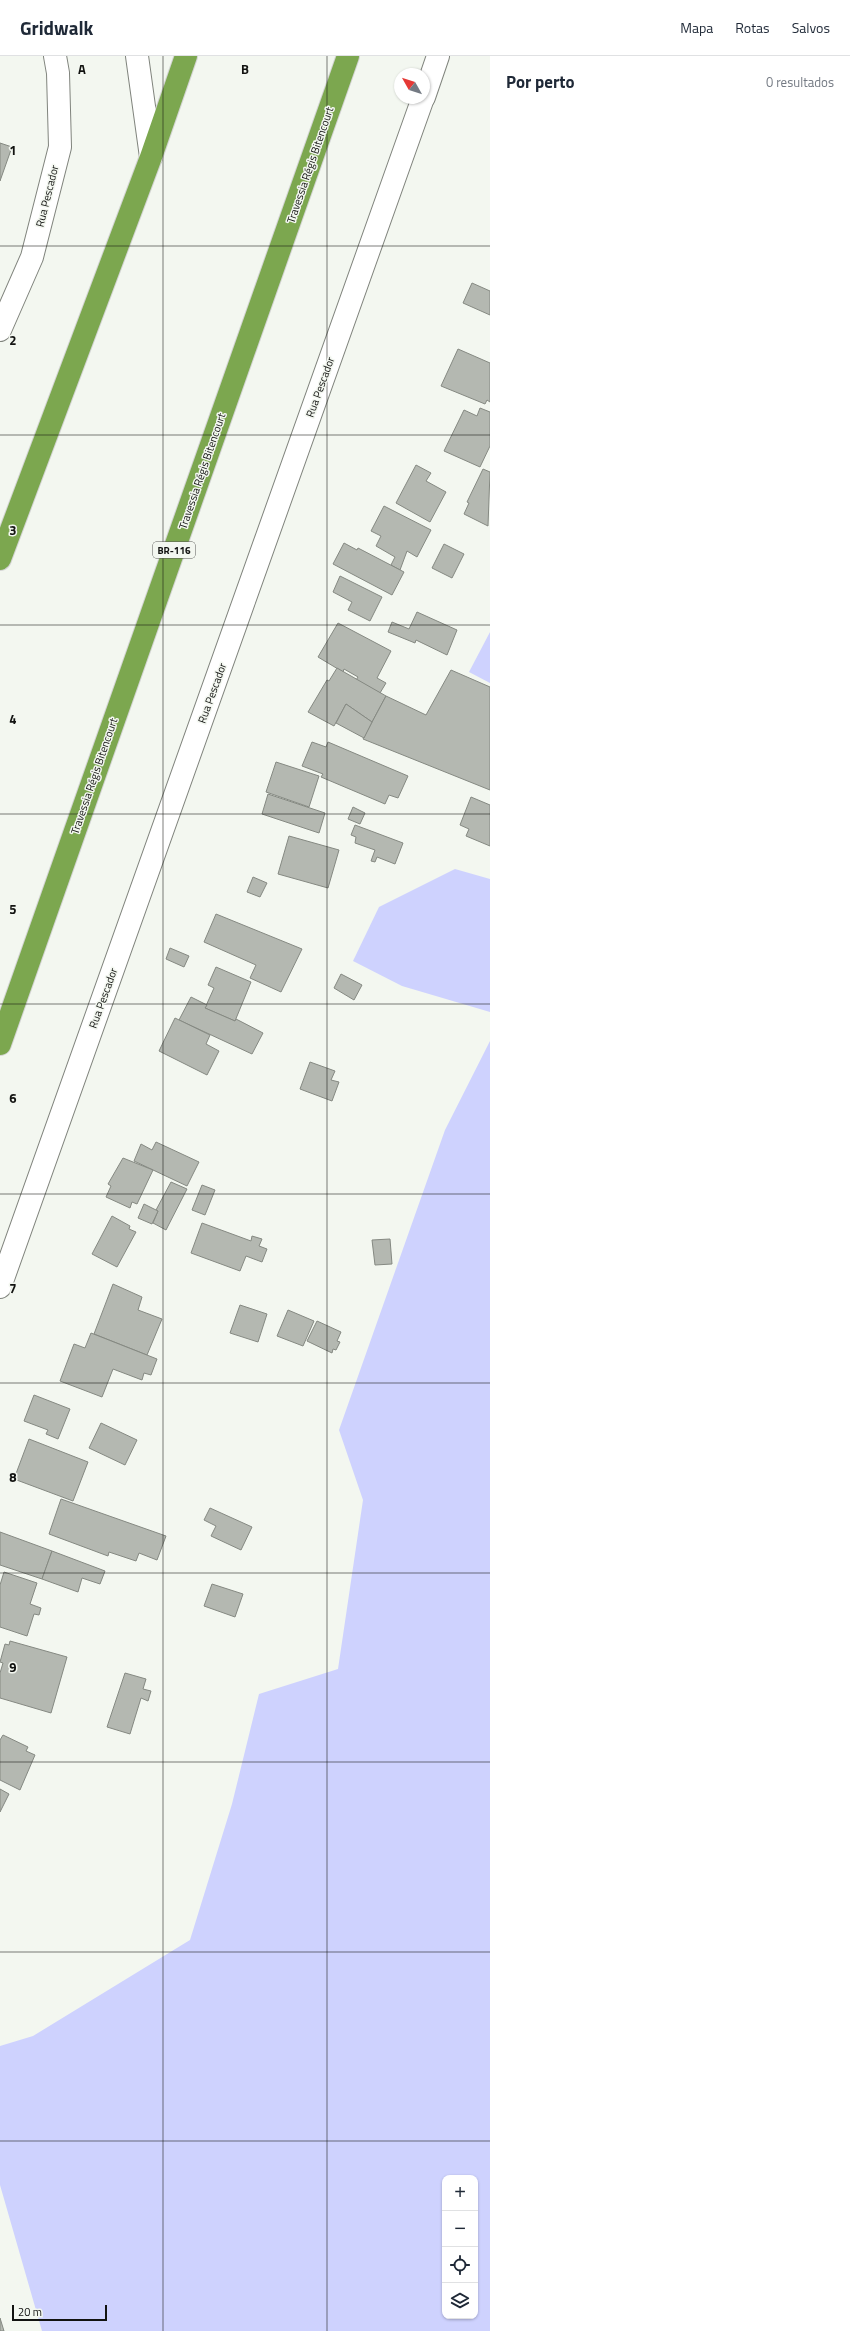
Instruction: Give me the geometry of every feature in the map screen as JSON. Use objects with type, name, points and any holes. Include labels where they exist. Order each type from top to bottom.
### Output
[{"type":"highway","points":[[0,559],[151,157],[186,56]]},
{"type":"highway","name":"Travessia Régis Bitencourt","points":[[0,1044],[348,56]]},
{"type":"street","name":"Rua Pescador","points":[[0,330],[32,257],[60,147],[58,73],[55,56]]},
{"type":"street","points":[[137,56],[151,157]]},
{"type":"street","name":"Rua Pescador","points":[[430,79],[438,56]]},
{"type":"street","name":"Rua Pescador","points":[[0,1287],[422,104]]},
{"type":"shaded area","points":[[490,632],[490,683],[469,672]]},
{"type":"shaded area","points":[[455,869],[490,879],[490,1012],[402,986],[353,961],[379,907]]},
{"type":"shaded area","points":[[490,1041],[490,2331],[42,2331],[0,2185],[0,2046],[33,2036],[190,1940],[232,1804],[259,1694],[338,1669],[363,1500],[339,1430],[445,1130]]},
{"type":"building","points":[[0,143],[12,147],[0,181]]},
{"type":"building","points":[[472,283],[490,291],[490,315],[463,303]]},
{"type":"building","points":[[458,349],[490,363],[490,402],[487,400],[485,404],[441,386]]},
{"type":"building","points":[[480,408],[490,412],[490,446],[480,467],[444,451],[464,410],[477,416]]},
{"type":"building","points":[[416,465],[431,473],[426,481],[446,492],[430,522],[396,503]]},
{"type":"building","points":[[483,469],[490,472],[488,526],[464,514],[469,503],[467,502]]},
{"type":"building","points":[[384,506],[431,530],[417,557],[407,551],[400,570],[391,565],[395,557],[376,546],[381,536],[371,531]]},
{"type":"building","points":[[344,543],[357,550],[358,548],[404,572],[392,595],[333,564]]},
{"type":"building","points":[[444,544],[464,554],[452,578],[432,568]]},
{"type":"building","points":[[340,576],[382,597],[370,621],[348,610],[352,602],[333,592]]},
{"type":"building","points":[[417,612],[457,630],[447,655],[416,640],[415,643],[388,632],[392,622],[409,629]]},
{"type":"building","points":[[338,623],[391,651],[377,678],[386,683],[380,693],[356,680],[358,677],[344,669],[343,672],[318,657]]},
{"type":"building","points":[[337,668],[386,696],[372,722],[346,704],[334,726],[308,712],[327,680],[329,681]]},
{"type":"building","points":[[451,670],[490,687],[490,790],[363,739],[386,696],[426,715]]},
{"type":"building","points":[[346,704],[372,722],[364,738],[336,723]]},
{"type":"building","points":[[312,742],[326,747],[328,742],[408,776],[398,798],[389,795],[385,804],[321,777],[323,774],[302,766]]},
{"type":"building","points":[[276,762],[319,776],[309,807],[266,792]]},
{"type":"building","points":[[268,794],[325,813],[319,833],[262,814]]},
{"type":"building","points":[[471,797],[490,805],[490,846],[466,836],[469,829],[460,825]]},
{"type":"building","points":[[353,807],[365,813],[360,824],[348,819]]},
{"type":"building","points":[[355,825],[403,843],[395,864],[377,857],[375,862],[371,861],[375,850],[355,843],[356,837],[351,835]]},
{"type":"building","points":[[289,836],[339,850],[328,888],[278,874]]},
{"type":"building","points":[[253,877],[267,883],[260,897],[247,892]]},
{"type":"building","points":[[216,914],[302,949],[281,992],[250,978],[256,965],[204,942]]},
{"type":"building","points":[[170,948],[189,956],[184,967],[166,959]]},
{"type":"building","points":[[216,967],[251,982],[235,1021],[205,1008],[214,988],[208,985]]},
{"type":"building","points":[[341,974],[362,985],[354,1000],[334,988]]},
{"type":"building","points":[[191,997],[207,1005],[205,1008],[235,1021],[236,1019],[263,1033],[252,1054],[179,1020]]},
{"type":"building","points":[[175,1018],[210,1035],[206,1044],[219,1051],[207,1075],[159,1051]]},
{"type":"building","points":[[310,1062],[335,1071],[331,1080],[339,1082],[332,1101],[300,1089]]},
{"type":"building","points":[[156,1142],[199,1162],[187,1186],[134,1161],[141,1144],[152,1150]]},
{"type":"building","points":[[123,1158],[153,1170],[137,1204],[132,1202],[130,1208],[106,1197],[111,1186],[108,1184]]},
{"type":"building","points":[[171,1182],[187,1189],[166,1230],[153,1223],[158,1211],[156,1210]]},
{"type":"building","points":[[202,1185],[215,1190],[205,1215],[192,1210]]},
{"type":"building","points":[[144,1204],[158,1211],[152,1224],[138,1218]]},
{"type":"building","points":[[112,1216],[130,1226],[129,1229],[136,1232],[117,1267],[92,1254]]},
{"type":"building","points":[[202,1223],[251,1241],[252,1236],[262,1239],[259,1246],[267,1249],[262,1262],[246,1256],[240,1271],[191,1253]]},
{"type":"building","points":[[390,1239],[392,1264],[375,1265],[372,1240]]},
{"type":"building","points":[[113,1284],[142,1297],[138,1310],[162,1319],[147,1355],[94,1334]]},
{"type":"building","points":[[240,1305],[267,1314],[258,1342],[230,1333]]},
{"type":"building","points":[[288,1310],[314,1321],[303,1346],[277,1336]]},
{"type":"building","points":[[317,1321],[341,1332],[337,1341],[340,1342],[336,1350],[333,1349],[332,1353],[307,1341]]},
{"type":"building","points":[[91,1333],[157,1359],[151,1375],[144,1373],[142,1380],[113,1369],[102,1397],[60,1381],[74,1344],[85,1348]]},
{"type":"building","points":[[34,1395],[70,1409],[58,1439],[46,1434],[48,1430],[24,1421]]},
{"type":"building","points":[[101,1423],[137,1440],[125,1465],[89,1448]]},
{"type":"building","points":[[29,1439],[88,1462],[73,1501],[14,1479]]},
{"type":"building","points":[[61,1499],[166,1536],[157,1560],[139,1553],[136,1561],[109,1552],[108,1556],[49,1534]]},
{"type":"building","points":[[210,1508],[252,1527],[241,1550],[211,1536],[216,1526],[204,1520]]},
{"type":"building","points":[[0,1532],[52,1551],[42,1579],[0,1565]]},
{"type":"building","points":[[52,1551],[105,1571],[100,1584],[82,1578],[78,1592],[42,1579]]},
{"type":"building","points":[[4,1572],[37,1583],[30,1604],[41,1608],[39,1615],[34,1614],[27,1636],[0,1627],[0,1585]]},
{"type":"building","points":[[212,1584],[243,1594],[235,1617],[204,1606]]},
{"type":"building","points":[[10,1641],[67,1657],[51,1713],[0,1698],[0,1673],[3,1663],[0,1662],[5,1644],[9,1645]]},
{"type":"building","points":[[125,1673],[146,1679],[143,1689],[151,1691],[148,1701],[141,1698],[130,1734],[107,1727]]},
{"type":"building","points":[[3,1735],[28,1747],[26,1751],[35,1755],[20,1790],[0,1780],[0,1740]]},
{"type":"building","points":[[0,1789],[9,1794],[0,1812]]},
{"type":"building","points":[[0,2318],[4,2331],[0,2331]]}]
